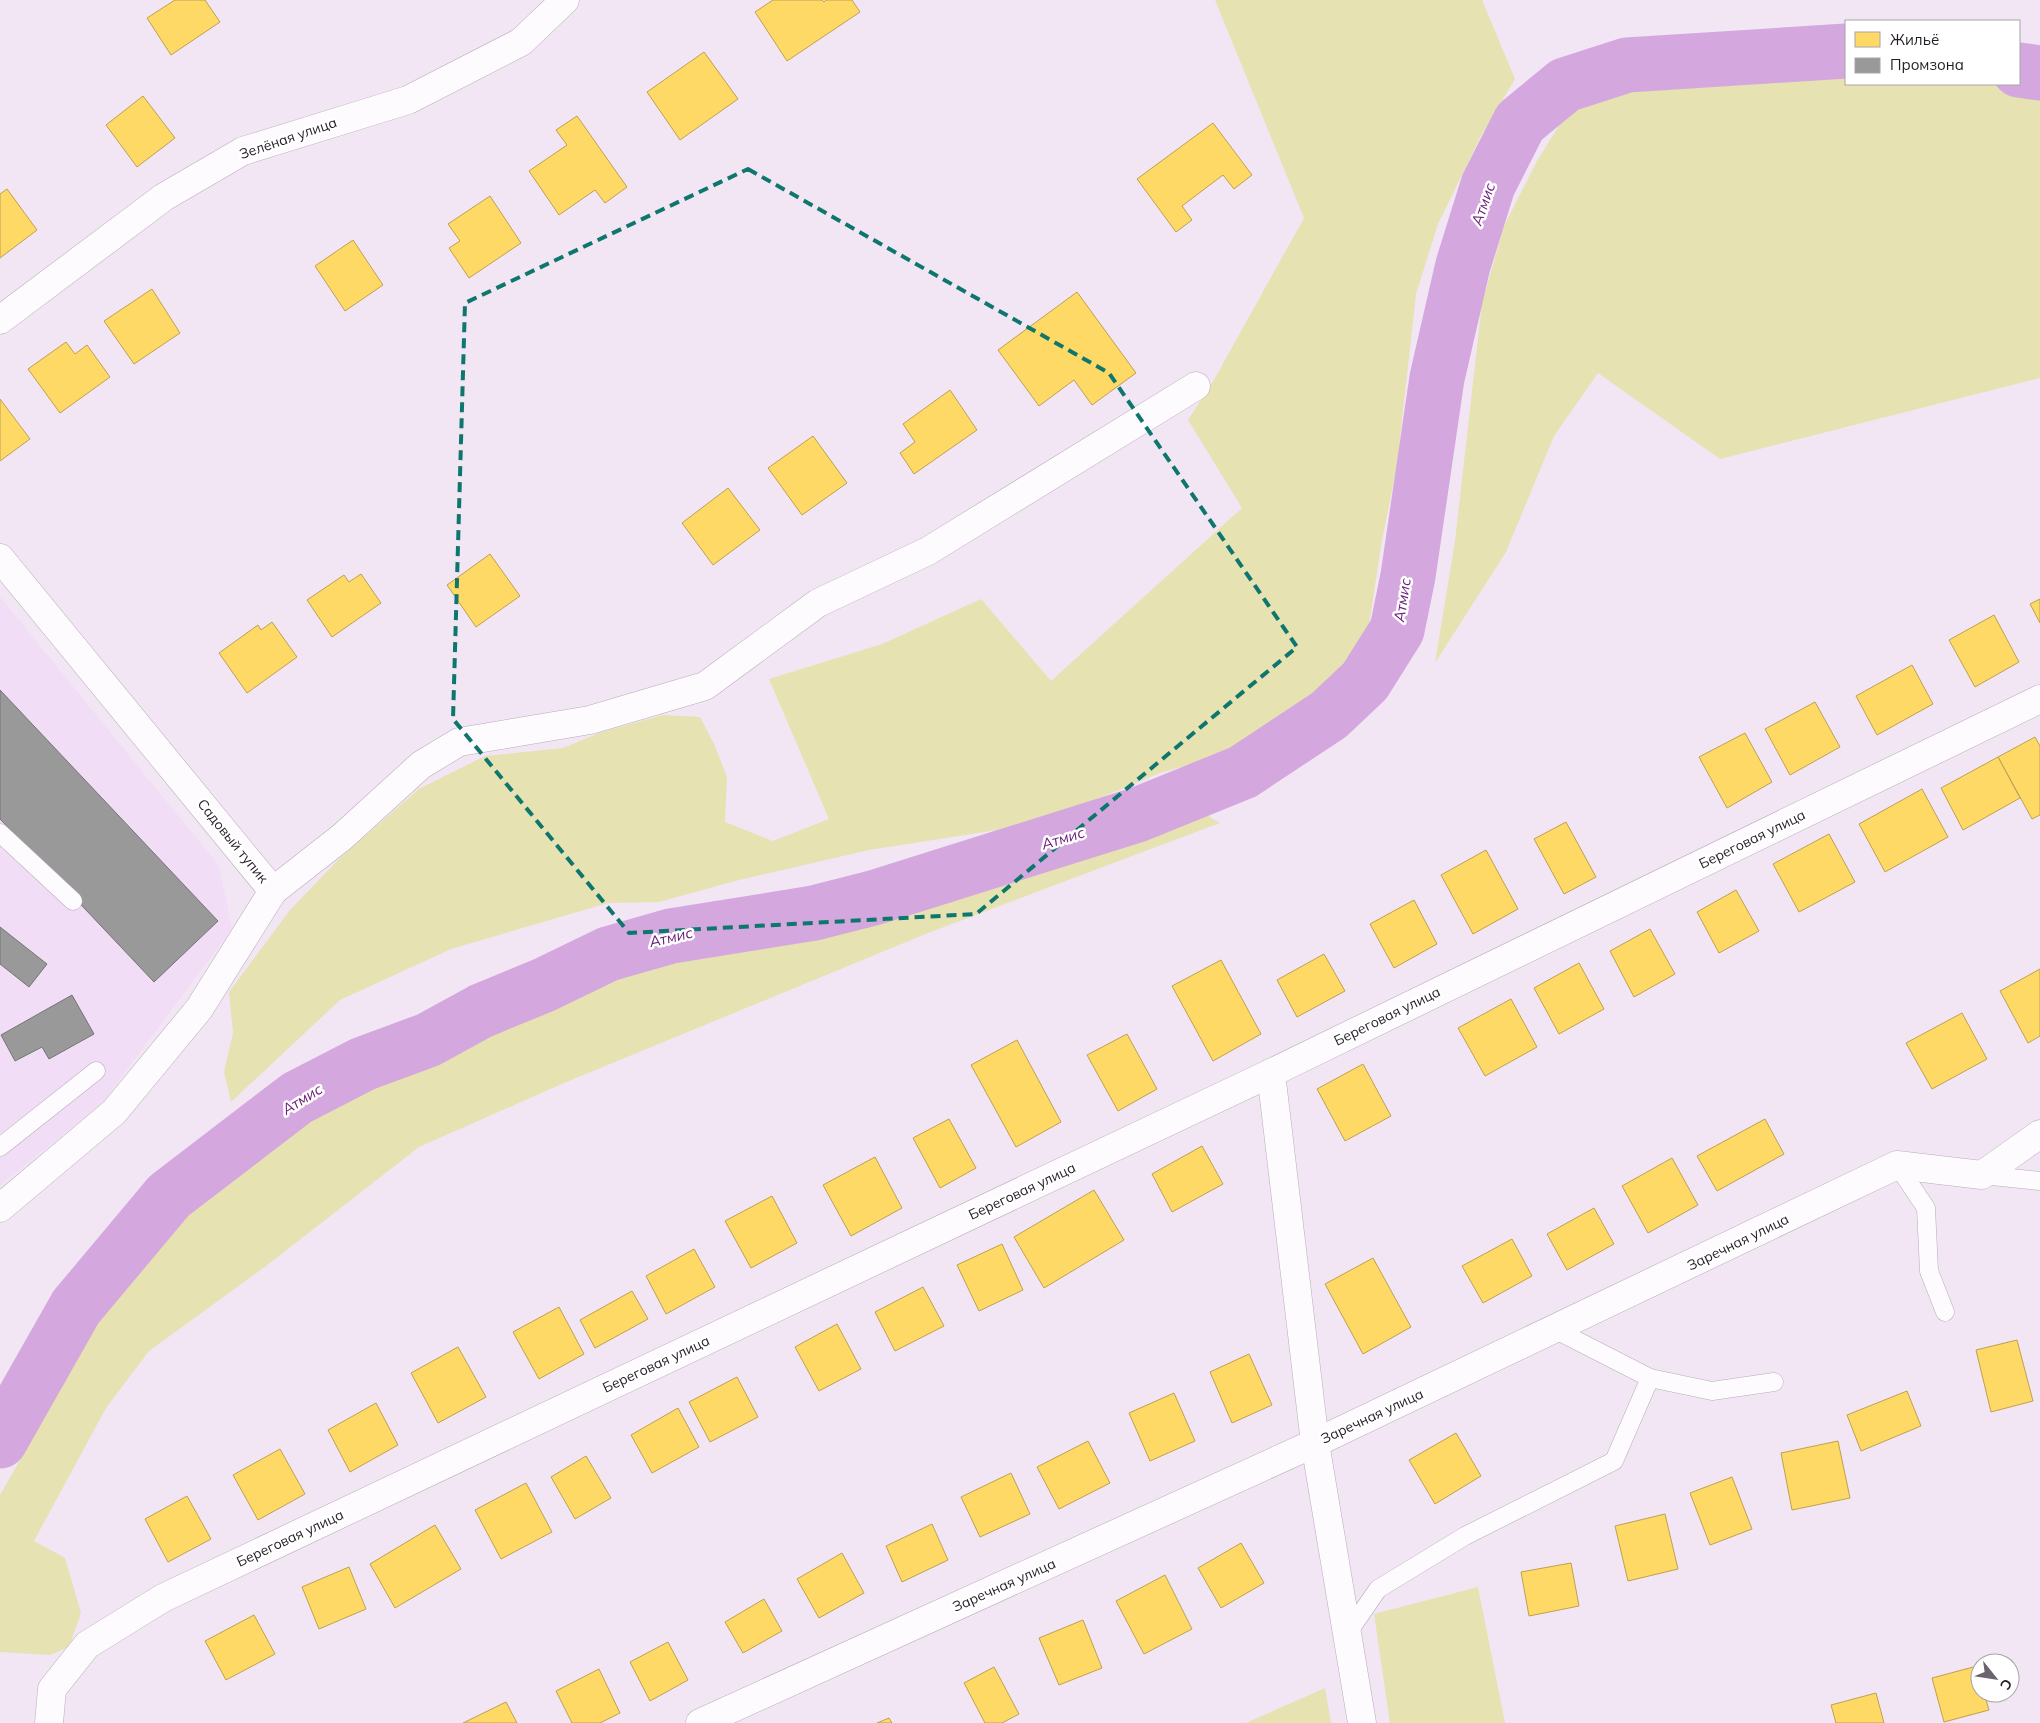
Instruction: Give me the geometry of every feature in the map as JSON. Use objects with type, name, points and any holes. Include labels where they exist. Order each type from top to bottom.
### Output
[{"type":"street","name":"Зелёная улица","points":[[0,320],[164,197],[235,156],[408,100],[521,42],[565,0]]},
{"type":"street","points":[[273,891],[342,837],[421,765],[459,742],[590,720],[705,686],[818,603],[928,551],[1196,386]]},
{"type":"street","name":"Садовый тупик","points":[[0,558],[273,891],[199,1008],[114,1112],[0,1208]]},
{"type":"street","name":"Береговая улица","points":[[49,1723],[52,1689],[87,1644],[163,1598],[1271,1073],[2040,699]]},
{"type":"street","points":[[1271,1073],[1315,1443],[1362,1723]]},
{"type":"street","points":[[1898,1165],[1982,1175],[2040,1134]]},
{"type":"street","name":"Заречная улица","points":[[700,1723],[1315,1443],[1898,1165]]},
{"type":"lane","points":[[0,833],[73,901]]},
{"type":"lane","points":[[0,1147],[96,1071]]},
{"type":"lane","points":[[1898,1165],[1926,1208],[1929,1271],[1945,1312]]},
{"type":"lane","points":[[1982,1175],[2040,1181]]},
{"type":"lane","points":[[1554,1329],[1650,1378],[1712,1391],[1774,1382]]},
{"type":"lane","points":[[1347,1634],[1378,1589],[1465,1536],[1614,1461],[1650,1378]]},
{"type":"highlighted area","points":[[748,169],[1109,373],[1297,647],[976,914],[629,933],[453,719],[465,303]]},
{"type":"shaded area","points":[[1215,0],[1482,0],[1515,79],[1481,136],[1438,224],[1416,294],[1397,465],[1381,546],[1366,646],[1349,673],[1319,699],[1212,758],[1160,773],[1085,804],[997,830],[869,850],[739,880],[659,902],[608,903],[451,949],[340,1000],[231,1102],[224,1072],[233,1033],[229,992],[290,910],[340,858],[419,789],[485,756],[563,748],[602,732],[663,715],[700,717],[714,744],[727,777],[725,822],[773,841],[829,819],[769,679],[882,644],[981,599],[1051,681],[1242,508],[1188,420],[1215,378],[1304,218]]},
{"type":"shaded area","points":[[1768,65],[1845,68],[1845,85],[2040,86],[2040,378],[1720,459],[1598,373],[1554,436],[1506,552],[1435,663],[1455,541],[1482,303],[1504,226],[1537,161],[1560,124],[1600,87],[1622,79],[1709,79]]},
{"type":"shaded area","points":[[0,597],[219,866],[232,929],[102,1103],[0,1185]]},
{"type":"shaded area","points":[[1195,808],[1220,823],[928,933],[564,1083],[419,1147],[266,1266],[149,1351],[106,1408],[34,1541],[65,1558],[81,1613],[69,1647],[50,1655],[0,1652],[0,1495],[51,1406],[73,1352],[190,1201],[260,1147],[344,1101],[401,1059],[456,1034],[537,1008],[634,961],[695,950],[774,921],[859,919],[971,890]]},
{"type":"shaded area","points":[[1478,1587],[1505,1723],[1390,1723],[1374,1614]]},
{"type":"shaded area","points":[[1325,1688],[1331,1723],[1246,1723]]},
{"type":"building: Жильё","points":[[175,0],[205,0],[220,22],[171,55],[147,18]]},
{"type":"building: Жильё","points":[[773,0],[822,0],[824,2],[826,0],[852,0],[860,12],[787,61],[755,12]]},
{"type":"building: Жильё","points":[[704,52],[738,99],[680,140],[647,92]]},
{"type":"building: Жильё","points":[[143,96],[175,138],[137,167],[106,125]]},
{"type":"building: Жильё","points":[[577,116],[627,187],[605,203],[595,190],[559,215],[529,171],[567,145],[556,130]]},
{"type":"building: Жильё","points":[[1213,123],[1252,175],[1234,189],[1223,175],[1182,206],[1192,220],[1176,232],[1137,179]]},
{"type":"building: Жильё","points":[[7,189],[37,230],[0,258],[0,194]]},
{"type":"building: Жильё","points":[[490,196],[521,243],[469,278],[449,248],[460,241],[448,224]]},
{"type":"building: Жильё","points":[[353,240],[383,285],[345,311],[315,266]]},
{"type":"building: Жильё","points":[[152,289],[180,333],[134,364],[104,321]]},
{"type":"building: Жильё","points":[[1077,292],[1136,373],[1092,405],[1074,380],[1039,406],[998,350]]},
{"type":"building: Жильё","points":[[66,342],[75,354],[87,345],[110,377],[60,413],[28,369]]},
{"type":"building: Жильё","points":[[950,390],[977,430],[914,474],[900,453],[915,442],[903,424]]},
{"type":"building: Жильё","points":[[0,399],[30,439],[0,461]]},
{"type":"building: Жильё","points":[[813,436],[847,483],[802,515],[768,468]]},
{"type":"building: Жильё","points":[[728,488],[760,530],[713,565],[682,523]]},
{"type":"building: Жильё","points":[[490,554],[520,596],[476,627],[447,585]]},
{"type":"building: Жильё","points":[[361,574],[381,603],[332,637],[307,600],[344,575],[349,582]]},
{"type":"building: Жильё","points":[[2040,599],[2040,623],[2030,604]]},
{"type":"building: Жильё","points":[[1994,615],[2019,662],[1975,687],[1949,640]]},
{"type":"building: Жильё","points":[[272,622],[297,657],[247,693],[219,653],[258,625],[261,630]]},
{"type":"building: Жильё","points":[[1912,665],[1933,704],[1877,735],[1856,696]]},
{"type":"building: Жильё","points":[[1815,702],[1840,747],[1790,775],[1765,729]]},
{"type":"building: Жильё","points":[[1745,733],[1772,782],[1727,808],[1699,757]]},
{"type":"building: Жильё","points":[[2035,737],[2040,746],[2040,815],[2032,819],[1998,757]]},
{"type":"building: Жильё","points":[[1998,757],[2020,798],[1963,830],[1941,788]]},
{"type":"building: Жильё","points":[[1922,789],[1948,837],[1885,872],[1859,824]]},
{"type":"building: Жильё","points":[[1566,822],[1596,877],[1564,894],[1534,839]]},
{"type":"building: Жильё","points":[[1829,834],[1855,882],[1799,912],[1773,864]]},
{"type":"building: Жильё","points":[[1486,850],[1518,909],[1473,934],[1441,875]]},
{"type":"building: Жильё","points":[[1736,890],[1759,931],[1719,953],[1697,912]]},
{"type":"building: Жильё","points":[[1414,900],[1437,944],[1394,968],[1370,924]]},
{"type":"building: Жильё","points":[[1650,929],[1675,974],[1634,997],[1610,951]]},
{"type":"building: Жильё","points":[[1324,954],[1345,991],[1297,1017],[1277,980]]},
{"type":"building: Жильё","points":[[1221,960],[1261,1034],[1213,1061],[1172,986]]},
{"type":"building: Жильё","points":[[1579,963],[1604,1009],[1559,1034],[1534,988]]},
{"type":"building: Жильё","points":[[2040,969],[2040,1036],[2028,1043],[2000,991]]},
{"type":"building: Жильё","points":[[1511,999],[1537,1047],[1485,1076],[1458,1028]]},
{"type":"building: Жильё","points":[[1962,1013],[1987,1059],[1932,1089],[1906,1043]]},
{"type":"building: Жильё","points":[[1127,1034],[1157,1089],[1118,1111],[1087,1055]]},
{"type":"building: Жильё","points":[[1017,1040],[1061,1122],[1016,1147],[971,1065]]},
{"type":"building: Жильё","points":[[1363,1064],[1391,1116],[1345,1141],[1317,1089]]},
{"type":"building: Жильё","points":[[949,1119],[976,1168],[940,1188],[913,1138]]},
{"type":"building: Жильё","points":[[1765,1119],[1784,1154],[1717,1191],[1697,1156]]},
{"type":"building: Жильё","points":[[1202,1146],[1223,1184],[1172,1212],[1152,1174]]},
{"type":"building: Жильё","points":[[875,1157],[902,1208],[851,1236],[823,1185]]},
{"type":"building: Жильё","points":[[1672,1158],[1698,1205],[1648,1233],[1622,1186]]},
{"type":"building: Жильё","points":[[1094,1190],[1124,1240],[1044,1288],[1014,1237]]},
{"type":"building: Жильё","points":[[772,1196],[797,1243],[751,1268],[725,1221]]},
{"type":"building: Жильё","points":[[1594,1208],[1614,1244],[1567,1270],[1547,1234]]},
{"type":"building: Жильё","points":[[1512,1239],[1532,1276],[1483,1303],[1462,1266]]},
{"type":"building: Жильё","points":[[1002,1244],[1023,1290],[979,1311],[957,1265]]},
{"type":"building: Жильё","points":[[694,1249],[715,1287],[666,1314],[646,1276]]},
{"type":"building: Жильё","points":[[1373,1258],[1411,1327],[1363,1354],[1325,1284]]},
{"type":"building: Жильё","points":[[923,1287],[944,1326],[895,1351],[875,1312]]},
{"type":"building: Жильё","points":[[632,1291],[648,1319],[595,1348],[580,1320]]},
{"type":"building: Жильё","points":[[559,1307],[584,1354],[539,1379],[513,1332]]},
{"type":"building: Жильё","points":[[837,1324],[861,1369],[819,1391],[795,1347]]},
{"type":"building: Жильё","points":[[2017,1340],[2033,1401],[1991,1412],[1976,1350]]},
{"type":"building: Жильё","points":[[458,1347],[486,1397],[438,1423],[411,1373]]},
{"type":"building: Жильё","points":[[1249,1354],[1272,1405],[1232,1423],[1210,1372]]},
{"type":"building: Жильё","points":[[737,1377],[758,1417],[710,1442],[689,1402]]},
{"type":"building: Жильё","points":[[1907,1391],[1921,1426],[1861,1451],[1847,1415]]},
{"type":"building: Жильё","points":[[1174,1393],[1195,1441],[1150,1461],[1129,1413]]},
{"type":"building: Жильё","points":[[376,1403],[398,1445],[350,1472],[328,1430]]},
{"type":"building: Жильё","points":[[678,1408],[699,1447],[652,1473],[631,1435]]},
{"type":"building: Жильё","points":[[1456,1433],[1481,1476],[1435,1504],[1409,1460]]},
{"type":"building: Жильё","points":[[1088,1441],[1110,1483],[1059,1509],[1037,1467]]},
{"type":"building: Жильё","points":[[1838,1441],[1850,1498],[1792,1510],[1781,1453]]},
{"type":"building: Жильё","points":[[280,1449],[305,1494],[258,1520],[233,1475]]},
{"type":"building: Жильё","points":[[586,1456],[611,1498],[575,1519],[551,1477]]},
{"type":"building: Жильё","points":[[1011,1473],[1030,1514],[980,1537],[961,1497]]},
{"type":"building: Жильё","points":[[1732,1477],[1752,1529],[1710,1545],[1690,1493]]},
{"type":"building: Жильё","points":[[526,1483],[552,1532],[501,1559],[475,1510]]},
{"type":"building: Жильё","points":[[187,1496],[211,1539],[168,1562],[145,1519]]},
{"type":"building: Жильё","points":[[1665,1514],[1678,1569],[1628,1581],[1615,1526]]},
{"type":"building: Жильё","points":[[932,1524],[948,1560],[902,1582],[886,1546]]},
{"type":"building: Жильё","points":[[435,1525],[461,1569],[395,1608],[370,1564]]},
{"type":"building: Жильё","points":[[1241,1543],[1264,1583],[1221,1608],[1198,1568]]},
{"type":"building: Жильё","points":[[842,1553],[864,1593],[819,1618],[797,1579]]},
{"type":"building: Жильё","points":[[1571,1563],[1579,1606],[1529,1616],[1521,1572]]},
{"type":"building: Жильё","points":[[349,1567],[366,1609],[319,1629],[302,1587]]},
{"type":"building: Жильё","points":[[1165,1575],[1192,1629],[1144,1654],[1116,1601]]},
{"type":"building: Жильё","points":[[764,1599],[782,1631],[743,1653],[725,1622]]},
{"type":"building: Жильё","points":[[254,1615],[275,1654],[226,1680],[205,1641]]},
{"type":"building: Жильё","points":[[1083,1620],[1102,1668],[1059,1685],[1039,1638]]},
{"type":"building: Жильё","points":[[668,1642],[688,1680],[650,1701],[630,1662]]},
{"type":"building: Жильё","points":[[994,1667],[1019,1714],[1002,1723],[985,1723],[964,1683]]},
{"type":"building: Жильё","points":[[1970,1668],[1970,1703],[1987,1703],[1989,1710],[1944,1722],[1932,1678]]},
{"type":"building: Жильё","points":[[599,1669],[620,1713],[600,1723],[572,1723],[556,1691]]},
{"type":"building: Жильё","points":[[1876,1693],[1884,1723],[1836,1723],[1831,1705]]},
{"type":"building: Жильё","points":[[506,1702],[517,1723],[463,1723]]},
{"type":"building: Жильё","points":[[889,1718],[892,1723],[877,1723]]},
{"type":"building: Промзона","points":[[0,690],[218,921],[154,982],[0,819]]},
{"type":"building: Промзона","points":[[0,927],[47,964],[29,987],[0,964]]},
{"type":"building: Промзона","points":[[72,995],[94,1034],[49,1059],[42,1047],[15,1061],[1,1035]]},
{"type":"waterway","name":"Атмис","points":[[0,1441],[76,1307],[169,1196],[297,1098],[363,1064],[428,1040],[481,1011],[544,985],[608,954],[671,936],[814,913],[873,898],[1137,815],[1243,772],[1329,715],[1365,681],[1397,630],[1408,576],[1437,378],[1463,265],[1488,185],[1520,122],[1565,85],[1627,65],[1845,51]]},
{"type":"waterway","name":"Атмис","points":[[2020,70],[2040,73]]}]
